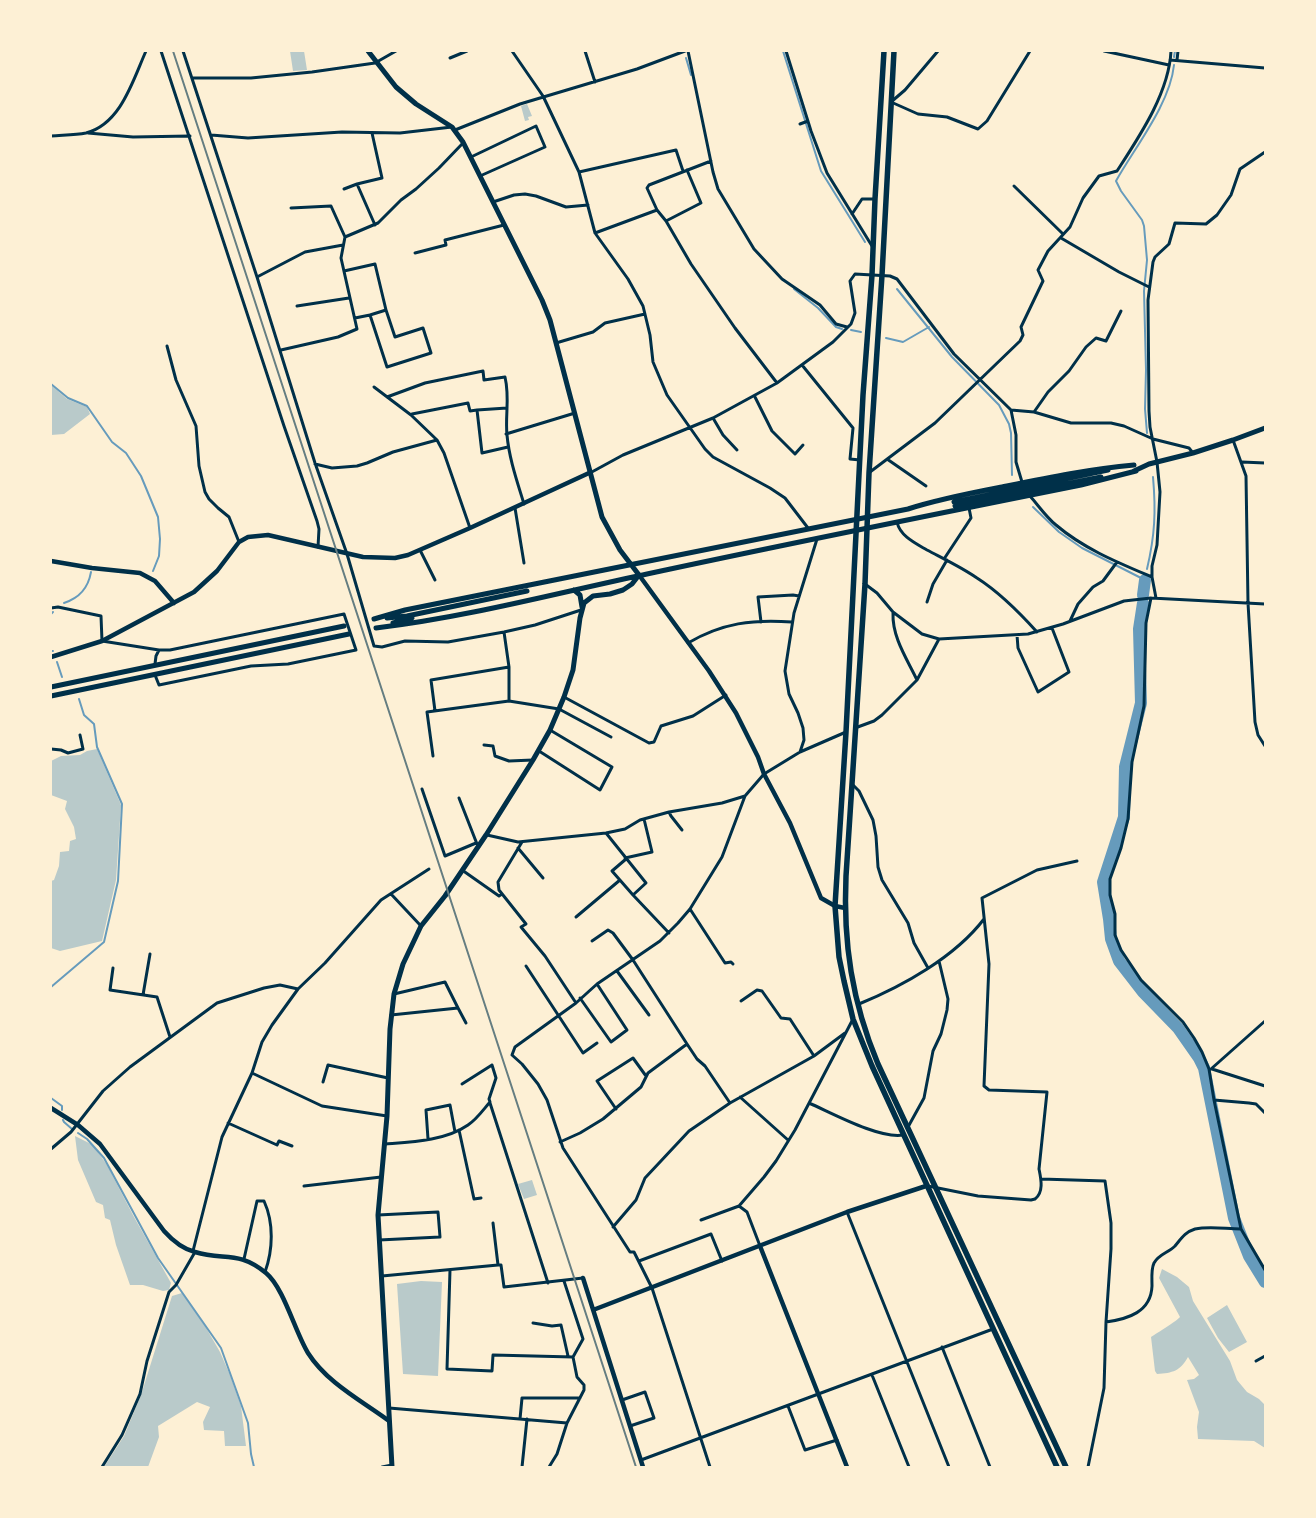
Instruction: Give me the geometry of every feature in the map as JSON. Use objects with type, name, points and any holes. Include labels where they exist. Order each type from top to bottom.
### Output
[{"type":"highway","points":[[884,51],[835,906],[839,957],[853,1019],[872,1066],[1057,1467]]},
{"type":"highway","points":[[894,51],[851,784],[845,908],[848,956],[857,1004],[871,1046],[1066,1467]]},
{"type":"main road","points":[[368,51],[375,63],[404,95],[453,129],[471,157],[542,300],[556,343],[602,517],[620,550],[639,575]]},
{"type":"main road","points":[[1149,464],[1136,471],[1081,485],[639,575],[410,624],[376,628],[408,619],[527,593],[407,616],[374,619],[405,610],[868,517],[1022,482],[1090,469],[1149,464],[1193,453],[1265,428]]},
{"type":"main road","points":[[1134,465],[954,504],[1136,471]]},
{"type":"main road","points":[[582,609],[590,597],[623,590],[632,584],[639,575]]},
{"type":"main road","points":[[392,1466],[378,1215],[385,1144],[391,1015],[394,994],[409,951],[421,926],[445,896],[477,845],[486,835],[539,751],[550,730],[573,670],[582,609],[580,595],[574,590]]},
{"type":"main road","points":[[51,687],[344,626]]},
{"type":"main road","points":[[51,696],[348,634]]},
{"type":"street","points":[[87,132],[106,121],[118,110],[127,96],[146,51]]},
{"type":"street","points":[[161,51],[317,521],[319,529],[318,546]]},
{"type":"street","points":[[183,51],[281,350],[315,463],[347,554],[374,646],[382,647],[404,641],[448,642],[535,625],[582,609]]},
{"type":"street","points":[[192,78],[251,78],[312,72],[375,63],[396,51]]},
{"type":"street","points":[[450,58],[467,51]]},
{"type":"street","points":[[512,51],[543,96],[579,172],[595,233],[638,295],[650,335],[653,362],[667,395],[697,440],[713,457],[785,498],[808,528]]},
{"type":"street","points":[[585,51],[595,82]]},
{"type":"street","points":[[211,135],[248,138],[342,132],[400,133],[453,129],[543,96],[637,69],[687,51],[718,189],[754,249],[782,279],[820,305],[836,324],[848,327]]},
{"type":"street","points":[[786,51],[827,173],[873,248]]},
{"type":"street","points":[[938,51],[905,90],[891,102],[918,114],[947,118],[978,129],[987,121],[1030,51]]},
{"type":"street","points":[[1104,51],[1169,65]]},
{"type":"street","points":[[869,473],[935,423],[1020,341],[1023,334],[1021,327],[1043,281],[1038,270],[1048,251],[1070,227],[1083,198],[1099,176],[1117,171],[1128,153],[1167,80],[1171,51]]},
{"type":"street","points":[[1177,60],[1178,51]]},
{"type":"street","points":[[1170,60],[1265,68]]},
{"type":"street","points":[[801,124],[808,121]]},
{"type":"street","points":[[471,157],[536,126],[545,147],[480,176]]},
{"type":"street","points":[[51,136],[87,132],[133,137],[190,136]]},
{"type":"street","points":[[344,189],[382,178],[372,133]]},
{"type":"street","points":[[345,237],[375,225],[439,168],[463,142]]},
{"type":"street","points":[[579,172],[676,150],[702,203],[666,221]]},
{"type":"street","points":[[1156,598],[1152,577],[1159,522],[1160,492],[1157,462],[1151,438],[1149,411],[1148,300],[1155,257],[1169,244],[1177,222],[1206,224],[1210,222],[1231,196],[1240,169],[1265,152]]},
{"type":"street","points":[[711,161],[649,185],[647,188],[657,210],[666,221],[704,283],[777,384]]},
{"type":"street","points":[[820,176],[827,173]]},
{"type":"street","points":[[357,184],[375,225]]},
{"type":"street","points":[[1014,186],[1063,234]]},
{"type":"street","points":[[493,202],[514,195],[525,194],[536,196],[566,208],[588,205]]},
{"type":"street","points":[[852,214],[862,199],[875,199]]},
{"type":"street","points":[[281,350],[338,337],[358,329],[349,298],[341,258],[345,237],[331,206],[290,208]]},
{"type":"street","points":[[842,211],[848,207]]},
{"type":"street","points":[[595,233],[657,210]]},
{"type":"street","points":[[415,253],[446,245],[445,240],[504,224]]},
{"type":"street","points":[[1060,238],[1150,288]]},
{"type":"street","points":[[257,277],[305,252],[343,245]]},
{"type":"street","points":[[344,271],[375,264],[386,310],[395,337],[423,328],[431,353],[387,367],[370,315]]},
{"type":"street","points":[[51,657],[102,641],[174,603],[200,587],[217,571],[239,542],[248,537],[268,535],[347,554],[371,558],[395,558],[420,550],[470,528],[589,473],[623,455],[713,418],[777,384],[834,342],[848,327],[855,313],[850,280],[855,274],[882,275],[897,279],[954,354],[1011,410],[1016,435],[1016,462],[1022,482]]},
{"type":"street","points":[[297,306],[349,298]]},
{"type":"street","points":[[355,318],[386,310]]},
{"type":"street","points":[[1034,412],[1086,346],[1096,338],[1106,342],[1121,311]]},
{"type":"street","points":[[556,343],[593,332],[605,323],[645,314]]},
{"type":"street","points":[[166,346],[176,380],[196,426],[199,466],[205,492],[213,504],[229,517],[239,542]]},
{"type":"street","points":[[802,365],[853,428],[850,459],[860,460]]},
{"type":"street","points":[[387,397],[424,383],[483,371],[484,380],[505,377],[508,392],[506,434],[524,504]]},
{"type":"street","points":[[374,387],[412,415],[437,440],[444,453],[470,528]]},
{"type":"street","points":[[755,397],[772,431],[795,454],[803,445]]},
{"type":"street","points":[[412,415],[468,403],[470,411],[507,408]]},
{"type":"street","points":[[477,410],[482,453],[508,447]]},
{"type":"street","points":[[1011,410],[1034,412],[1071,423],[1111,423],[1124,426],[1144,436],[1188,448],[1193,453]]},
{"type":"street","points":[[506,434],[575,413]]},
{"type":"street","points":[[713,418],[737,450]]},
{"type":"street","points":[[315,463],[332,468],[357,466],[367,464],[393,452],[437,440]]},
{"type":"street","points":[[1233,440],[1246,476],[1248,604],[1255,722],[1258,734],[1265,746]]},
{"type":"street","points":[[887,459],[926,486]]},
{"type":"street","points":[[1242,462],[1265,463]]},
{"type":"street","points":[[1030,496],[1055,524],[1075,540],[1116,562],[1152,577]]},
{"type":"street","points":[[515,508],[524,563]]},
{"type":"street","points":[[927,602],[933,584],[971,518],[969,508]]},
{"type":"street","points":[[897,522],[898,528],[910,541],[977,577],[1021,614],[1037,632]]},
{"type":"street","points":[[800,752],[804,740],[803,728],[789,694],[786,680],[787,656],[792,622],[817,539]]},
{"type":"street","points":[[420,550],[435,580]]},
{"type":"street","points":[[51,561],[140,573],[155,581],[174,603]]},
{"type":"street","points":[[1070,622],[1078,604],[1093,587],[1104,581],[1116,562]]},
{"type":"street","points":[[639,575],[726,695],[790,823],[821,898],[835,906],[845,908]]},
{"type":"street","points":[[864,584],[877,593],[893,612],[922,634],[939,639],[1018,635],[1037,632],[1070,622],[1124,601],[1151,598],[1265,604]]},
{"type":"street","points":[[761,622],[758,597],[799,596]]},
{"type":"street","points":[[1151,598],[1146,624],[1144,706],[1132,762],[1128,820],[1110,879],[1110,895],[1115,914],[1116,935],[1121,950],[1142,980],[1183,1022],[1194,1038],[1210,1069],[1214,1100],[1239,1229],[1265,1270]]},
{"type":"street","points":[[51,608],[58,607],[101,616],[102,641]]},
{"type":"street","points":[[893,612],[893,623],[898,640],[917,680]]},
{"type":"street","points":[[102,641],[159,650],[189,646],[344,614],[356,650],[288,664],[251,666],[159,685],[155,674]]},
{"type":"street","points":[[688,643],[712,630],[727,625],[792,622]]},
{"type":"street","points":[[1018,635],[1018,648],[1038,692],[1069,672],[1052,628]]},
{"type":"street","points":[[504,632],[509,667],[509,701]]},
{"type":"street","points":[[854,728],[867,724],[882,715],[917,680],[939,639]]},
{"type":"street","points":[[155,664],[159,650]]},
{"type":"street","points":[[435,711],[431,680],[509,667]]},
{"type":"street","points":[[564,697],[649,743],[654,742],[661,726],[694,716],[726,695]]},
{"type":"street","points":[[433,756],[427,712],[509,701],[559,709],[611,736]]},
{"type":"street","points":[[539,751],[600,790],[612,766],[550,730]]},
{"type":"street","points":[[710,1467],[652,1288],[634,1252],[630,1252],[563,1148],[547,1100],[538,1084],[512,1055],[515,1047],[576,1003],[597,984],[618,971],[669,933],[690,909],[722,856],[745,796],[764,774],[800,752],[846,732]]},
{"type":"street","points":[[51,749],[62,750],[68,753],[83,749],[80,735]]},
{"type":"street","points":[[484,745],[493,746],[495,756],[509,761],[533,760]]},
{"type":"street","points":[[851,784],[859,791],[872,820],[876,836],[878,867],[882,880],[908,923],[914,943],[928,968]]},
{"type":"street","points":[[422,788],[445,856],[477,845],[460,798]]},
{"type":"street","points":[[486,835],[522,842],[606,833],[624,829],[644,819],[670,812],[722,803],[745,796]]},
{"type":"street","points":[[670,812],[682,830]]},
{"type":"street","points":[[644,819],[652,852],[626,858],[612,871],[669,933]]},
{"type":"street","points":[[606,833],[646,883],[633,895]]},
{"type":"street","points":[[522,842],[498,882],[499,890],[526,924],[522,927],[545,956],[576,1003]]},
{"type":"street","points":[[518,848],[543,878]]},
{"type":"street","points":[[593,1310],[847,1212],[926,1186],[978,1196],[1030,1200],[1038,1197],[1047,1092],[989,1090],[984,1086],[989,964],[982,898],[1037,870],[1077,861]]},
{"type":"street","points":[[102,1467],[122,1435],[140,1394],[147,1361],[169,1292],[176,1285],[194,1252],[218,1151],[228,1123],[252,1074],[262,1042],[298,989],[325,963],[381,900],[430,869]]},
{"type":"street","points":[[462,870],[499,896],[502,894]]},
{"type":"street","points":[[576,917],[620,880]]},
{"type":"street","points":[[391,894],[421,926]]},
{"type":"street","points":[[690,909],[725,963],[731,962],[733,964]]},
{"type":"street","points":[[857,1004],[918,975],[939,961],[973,934],[985,918]]},
{"type":"street","points":[[592,941],[608,930],[613,933],[633,960],[687,1044],[705,1066],[730,1103]]},
{"type":"street","points":[[143,995],[150,954]]},
{"type":"street","points":[[908,1128],[924,1098],[933,1051],[944,1024],[947,1010],[948,999],[939,961]]},
{"type":"street","points":[[526,966],[583,1053],[597,1043]]},
{"type":"street","points":[[113,968],[110,990],[157,997],[170,1037]]},
{"type":"street","points":[[618,971],[649,1015]]},
{"type":"street","points":[[394,994],[446,982],[466,1023]]},
{"type":"street","points":[[580,998],[611,1042],[627,1030],[597,984]]},
{"type":"street","points":[[51,1149],[78,1125],[102,1091],[130,1067],[218,1003],[264,988],[280,985],[298,989]]},
{"type":"street","points":[[741,1001],[757,990],[762,991],[782,1018],[790,1019],[814,1056]]},
{"type":"street","points":[[391,1015],[458,1008]]},
{"type":"street","points":[[701,1220],[739,1206],[770,1169],[788,1140],[853,1019]]},
{"type":"street","points":[[1210,1069],[1265,1021]]},
{"type":"street","points":[[613,1227],[636,1200],[644,1178],[689,1131],[740,1097],[814,1056],[845,1033]]},
{"type":"street","points":[[560,1142],[588,1129],[616,1109],[641,1087],[648,1073],[687,1044]]},
{"type":"street","points":[[616,1109],[597,1081],[634,1058],[646,1077]]},
{"type":"street","points":[[323,1082],[328,1065],[389,1078]]},
{"type":"street","points":[[462,1084],[492,1065],[496,1078],[489,1099],[548,1283]]},
{"type":"street","points":[[1210,1069],[1265,1086]]},
{"type":"street","points":[[252,1074],[322,1106],[387,1116]]},
{"type":"street","points":[[740,1097],[788,1140]]},
{"type":"street","points":[[1214,1100],[1256,1104],[1265,1113]]},
{"type":"street","points":[[385,1144],[428,1139],[455,1132],[470,1125],[490,1102]]},
{"type":"street","points":[[809,1102],[882,1135],[895,1137],[903,1135]]},
{"type":"street","points":[[428,1139],[426,1110],[450,1105],[455,1132]]},
{"type":"street","points":[[51,1108],[78,1125],[100,1144],[164,1231],[176,1243],[194,1252],[244,1259],[265,1272],[278,1288],[303,1344],[319,1368],[342,1388],[389,1421]]},
{"type":"street","points":[[228,1123],[277,1145],[279,1141],[292,1146]]},
{"type":"street","points":[[459,1130],[474,1199],[481,1198]]},
{"type":"street","points":[[304,1186],[382,1177]]},
{"type":"street","points":[[1041,1179],[1105,1181],[1111,1231],[1104,1388],[1088,1467]]},
{"type":"street","points":[[244,1259],[257,1201],[264,1201],[268,1209],[271,1228],[270,1248],[265,1272]]},
{"type":"street","points":[[739,1206],[747,1212],[847,1467]]},
{"type":"street","points":[[378,1215],[438,1212],[440,1237],[378,1240]]},
{"type":"street","points":[[847,1212],[949,1467]]},
{"type":"street","points":[[493,1223],[498,1265],[501,1265],[504,1287],[583,1278],[644,1467]]},
{"type":"street","points":[[1106,1322],[1136,1314],[1148,1303],[1152,1293],[1153,1265],[1159,1256],[1174,1248],[1183,1235],[1194,1230],[1215,1228],[1239,1229]]},
{"type":"street","points":[[639,1261],[711,1234],[722,1261]]},
{"type":"street","points":[[382,1276],[498,1265]]},
{"type":"street","points":[[450,1270],[447,1369],[492,1372],[493,1355],[573,1357]]},
{"type":"street","points":[[549,1467],[557,1454],[567,1423],[584,1390],[584,1385],[577,1377],[573,1357],[583,1339],[564,1281]]},
{"type":"street","points":[[533,1323],[552,1326],[561,1325],[568,1356]]},
{"type":"street","points":[[641,1460],[993,1329]]},
{"type":"street","points":[[942,1347],[990,1467]]},
{"type":"street","points":[[1256,1361],[1265,1356]]},
{"type":"street","points":[[872,1375],[909,1467]]},
{"type":"street","points":[[622,1400],[645,1392],[654,1418],[630,1426]]},
{"type":"street","points":[[520,1419],[522,1398],[580,1398]]},
{"type":"street","points":[[788,1406],[805,1450],[837,1440]]},
{"type":"street","points":[[388,1408],[567,1423]]},
{"type":"street","points":[[522,1467],[527,1420]]},
{"type":"street","points":[[382,1467],[392,1466]]},
{"type":"shaded area","points":[[290,51],[304,51],[307,70],[293,71]]},
{"type":"shaded area","points":[[527,104],[532,116],[528,117],[529,120],[525,121],[521,106]]},
{"type":"shaded area","points":[[51,385],[67,399],[87,407],[90,414],[64,434],[51,435]]},
{"type":"shaded area","points":[[97,749],[121,805],[116,880],[102,941],[60,951],[51,948],[51,881],[54,880],[59,866],[60,852],[69,851],[70,841],[76,839],[74,827],[65,809],[67,801],[51,795],[51,761],[61,756],[80,755]]},
{"type":"shaded area","points":[[75,1136],[93,1145],[107,1165],[171,1283],[169,1290],[163,1291],[143,1285],[130,1285],[116,1245],[110,1220],[105,1218],[103,1205],[96,1202],[78,1160]]},
{"type":"shaded area","points":[[532,1180],[537,1195],[524,1199],[518,1184]]},
{"type":"shaded area","points":[[1162,1269],[1177,1277],[1189,1287],[1193,1301],[1230,1361],[1237,1380],[1247,1392],[1265,1405],[1265,1448],[1254,1441],[1198,1439],[1199,1412],[1187,1380],[1194,1379],[1199,1375],[1188,1357],[1176,1370],[1157,1374],[1155,1371],[1151,1337],[1180,1317],[1159,1278]]},
{"type":"shaded area","points":[[421,1281],[442,1282],[438,1376],[403,1374],[397,1284]]},
{"type":"shaded area","points":[[182,1293],[205,1326],[220,1352],[230,1375],[241,1406],[246,1446],[225,1446],[224,1431],[204,1430],[203,1422],[210,1407],[197,1402],[158,1426],[159,1437],[148,1467],[104,1467],[124,1436],[141,1395],[172,1296]]},
{"type":"shaded area","points":[[1227,1305],[1247,1342],[1229,1352],[1218,1338],[1207,1318]]},
{"type":"waterway","points":[[783,51],[821,171],[865,242]]},
{"type":"waterway","points":[[1174,57],[1175,51]]},
{"type":"waterway","points":[[686,58],[691,75]]},
{"type":"waterway","points":[[1147,433],[1144,291],[1147,260],[1144,226],[1116,181],[1159,110],[1166,95],[1174,65]]},
{"type":"waterway","points":[[794,289],[818,308],[836,327],[842,329]]},
{"type":"waterway","points":[[897,289],[952,357],[999,405],[1009,424],[1011,433],[1012,475]]},
{"type":"waterway","points":[[886,338],[903,342],[929,327]]},
{"type":"waterway","points":[[851,330],[861,332]]},
{"type":"waterway","points":[[51,384],[68,398],[87,406],[112,442],[126,453],[141,476],[158,517],[159,556],[153,571]]},
{"type":"waterway","points":[[1147,569],[1154,523],[1153,477]]},
{"type":"waterway","points":[[1033,507],[1059,532],[1082,548],[1145,580]]},
{"type":"waterway","points":[[64,603],[82,592],[88,583],[91,572]]},
{"type":"waterway","points":[[1143,595],[1145,580]]},
{"type":"waterway","points":[[1143,603],[1139,629],[1141,703],[1125,767],[1124,817],[1103,882],[1111,939],[1119,961],[1143,992],[1178,1028],[1204,1068],[1234,1218],[1249,1256],[1265,1282]]},
{"type":"waterway","points":[[57,662],[62,677]]},
{"type":"waterway","points":[[51,987],[104,942],[118,881],[122,804],[97,747],[94,724],[84,715],[79,699]]},
{"type":"waterway","points":[[51,1098],[62,1106],[62,1110]]},
{"type":"waterway","points":[[63,1120],[72,1129]]},
{"type":"waterway","points":[[78,1133],[87,1139],[104,1158],[158,1258],[221,1348],[248,1423],[254,1467]]},
{"type":"railway","points":[[173,51],[636,1467]]}]
